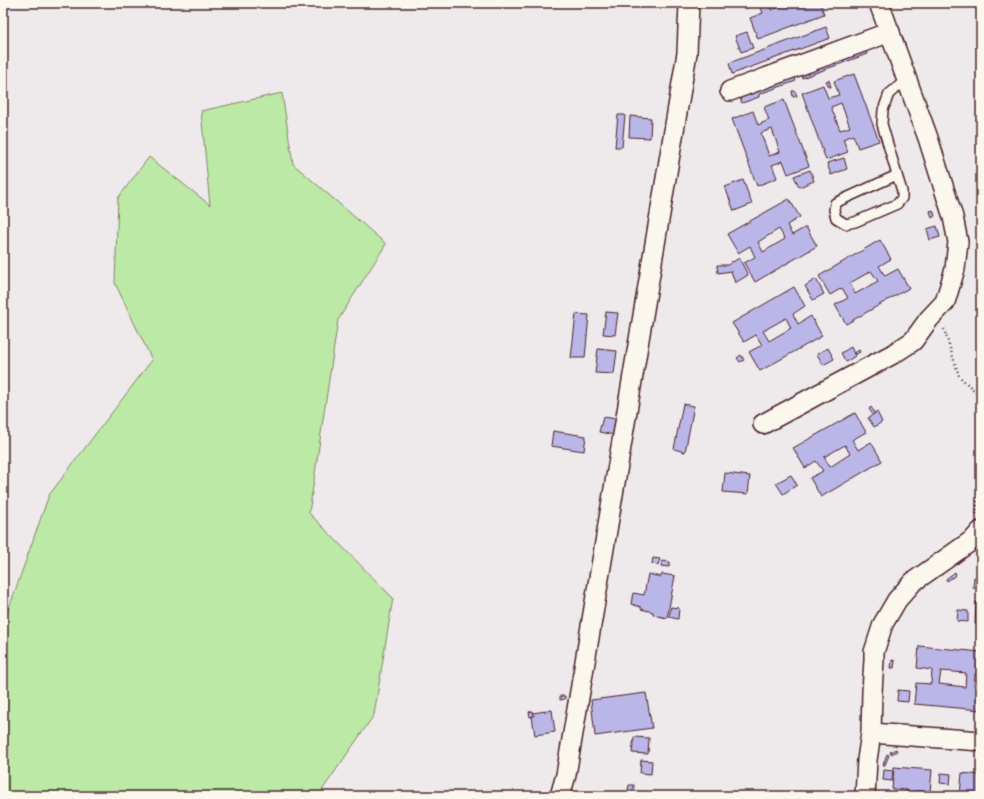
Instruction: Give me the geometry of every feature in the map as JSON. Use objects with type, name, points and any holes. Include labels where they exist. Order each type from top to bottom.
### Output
[{"type":"street","points":[[560,796],[566,775],[686,53],[689,3]]},
{"type":"street","points":[[763,424],[894,354],[913,341],[929,319],[945,302],[955,269],[958,242],[951,210],[928,138],[879,3]]},
{"type":"street","points":[[730,91],[890,32]]},
{"type":"street","points":[[865,796],[874,652],[883,624],[896,600],[913,582],[977,535]]},
{"type":"street","points":[[870,734],[981,741]]},
{"type":"lane","points":[[897,175],[835,203],[834,210],[836,218],[846,224],[855,222],[897,204],[902,198],[902,190],[882,124],[883,110],[889,94],[907,79]]},
{"type":"path","points":[[946,338],[959,376],[981,397]]},
{"type":"path","points":[[977,535],[981,471]]},
{"type":"green space","points":[[282,93],[293,164],[386,244],[338,320],[309,513],[393,598],[374,715],[318,796],[3,796],[3,625],[49,495],[152,360],[115,283],[118,198],[149,157],[210,205],[201,111]]},
{"type":"building","points":[[744,3],[758,3],[746,8]]},
{"type":"building","points":[[759,3],[769,3],[771,10],[791,3],[820,3],[824,14],[758,39],[750,18],[763,13]]},
{"type":"building","points":[[826,27],[830,38],[732,74],[729,63]]},
{"type":"building","points":[[747,32],[753,48],[741,52],[735,36]]},
{"type":"building","points":[[863,43],[867,54],[802,78],[798,68]]},
{"type":"building","points":[[792,69],[796,81],[759,94],[759,97],[742,103],[737,90]]},
{"type":"building","points":[[854,74],[879,141],[858,148],[853,135],[843,139],[848,152],[826,160],[802,93],[823,85],[828,98],[839,95],[834,81]],"holes":[[[841,103],[850,127],[840,130],[831,107]]]},
{"type":"building","points":[[829,80],[831,87],[829,87],[826,81]]},
{"type":"building","points":[[792,91],[795,91],[797,96],[793,97]]},
{"type":"building","points":[[784,100],[809,166],[788,174],[783,161],[772,165],[777,178],[757,186],[732,119],[753,111],[758,125],[769,120],[764,107]],"holes":[[[772,129],[780,152],[769,156],[761,133]]]},
{"type":"building","points":[[618,115],[625,115],[622,147],[615,147]]},
{"type":"building","points":[[630,116],[651,118],[650,138],[629,137]]},
{"type":"building","points":[[844,158],[847,169],[831,175],[827,163]]},
{"type":"building","points":[[810,170],[814,181],[799,187],[794,176]]},
{"type":"building","points":[[743,180],[752,204],[734,211],[725,187]]},
{"type":"building","points":[[789,199],[800,217],[787,225],[792,235],[806,227],[817,246],[755,282],[744,263],[755,257],[750,246],[738,253],[727,234]],"holes":[[[779,229],[785,239],[763,252],[758,242]]]},
{"type":"building","points":[[933,210],[935,216],[932,218],[930,211]]},
{"type":"building","points":[[937,226],[940,237],[930,240],[927,229]]},
{"type":"building","points":[[880,240],[891,259],[879,266],[885,276],[898,269],[909,288],[846,324],[835,305],[848,298],[842,288],[830,295],[819,276]],"holes":[[[871,271],[878,281],[855,294],[850,283]]]},
{"type":"building","points":[[739,258],[748,275],[735,283],[731,271],[718,273],[717,265],[728,265],[732,261],[733,262]]},
{"type":"building","points":[[816,279],[824,294],[813,300],[805,286]]},
{"type":"building","points":[[794,287],[805,306],[793,314],[798,324],[811,316],[822,336],[760,371],[749,352],[762,345],[756,335],[744,342],[732,323]],"holes":[[[786,318],[791,328],[769,341],[763,331]]]},
{"type":"building","points":[[606,312],[618,313],[615,335],[603,334]]},
{"type":"building","points":[[576,314],[589,315],[585,358],[571,358]]},
{"type":"building","points":[[851,347],[855,356],[846,362],[841,353]]},
{"type":"building","points":[[828,348],[834,359],[823,365],[817,354]]},
{"type":"building","points":[[598,349],[617,351],[614,374],[595,373]]},
{"type":"building","points":[[859,350],[860,352],[855,355],[854,353]]},
{"type":"building","points":[[741,355],[744,360],[740,362],[737,358]]},
{"type":"building","points":[[683,404],[694,406],[685,452],[674,449]]},
{"type":"building","points":[[871,407],[875,413],[873,415],[869,409]]},
{"type":"building","points":[[877,412],[882,422],[874,427],[868,418]]},
{"type":"building","points":[[855,413],[866,432],[852,440],[858,450],[871,442],[882,461],[821,497],[810,478],[823,471],[816,461],[805,468],[793,448]],"holes":[[[845,445],[850,454],[830,467],[824,457]]]},
{"type":"building","points":[[603,417],[617,419],[614,435],[599,432]]},
{"type":"building","points":[[553,431],[586,436],[584,451],[551,446]]},
{"type":"building","points":[[725,473],[750,476],[748,494],[723,492]]},
{"type":"building","points":[[791,475],[797,485],[783,494],[776,483]]},
{"type":"building","points":[[653,558],[660,559],[658,565],[652,564]]},
{"type":"building","points":[[662,561],[670,562],[669,567],[661,566]]},
{"type":"building","points":[[980,567],[981,588],[978,588]]},
{"type":"building","points":[[955,572],[956,575],[947,581],[946,579]]},
{"type":"building","points":[[648,574],[661,577],[662,574],[675,576],[667,618],[653,615],[653,612],[641,609],[641,607],[631,604],[633,593],[644,595]]},
{"type":"building","points":[[974,577],[978,577],[978,588],[973,587]]},
{"type":"building","points":[[976,602],[981,602],[981,624],[975,624]]},
{"type":"building","points":[[671,607],[679,608],[678,619],[669,617]]},
{"type":"building","points":[[958,610],[968,611],[968,622],[957,621]]},
{"type":"building","points":[[919,646],[981,652],[981,674],[975,674],[974,687],[981,688],[981,710],[914,704],[916,683],[931,684],[932,670],[917,668]],"holes":[[[941,671],[966,673],[965,687],[939,684]]]},
{"type":"building","points":[[892,660],[895,661],[894,668],[891,668]]},
{"type":"building","points":[[898,690],[909,691],[908,702],[897,701]]},
{"type":"building","points":[[646,693],[652,728],[595,736],[591,700]]},
{"type":"building","points":[[560,696],[565,696],[565,699],[560,700]]},
{"type":"building","points":[[552,710],[555,732],[535,735],[532,717],[534,716],[533,713]]},
{"type":"building","points":[[533,711],[534,716],[530,717],[529,712]]},
{"type":"building","points":[[634,737],[649,738],[648,754],[632,753]]},
{"type":"building","points":[[896,749],[897,751],[891,754],[890,752]]},
{"type":"building","points":[[887,754],[889,755],[885,765],[883,765]]},
{"type":"building","points":[[641,760],[652,761],[651,774],[640,773]]},
{"type":"building","points":[[894,767],[932,770],[930,792],[915,791],[914,796],[906,796],[907,790],[892,789]]},
{"type":"building","points":[[884,770],[893,771],[892,781],[883,780]]},
{"type":"building","points":[[941,773],[951,774],[950,784],[940,783]]},
{"type":"building","points":[[962,773],[981,775],[981,796],[960,795]]},
{"type":"building","points":[[629,785],[634,785],[634,790],[628,790]]}]
